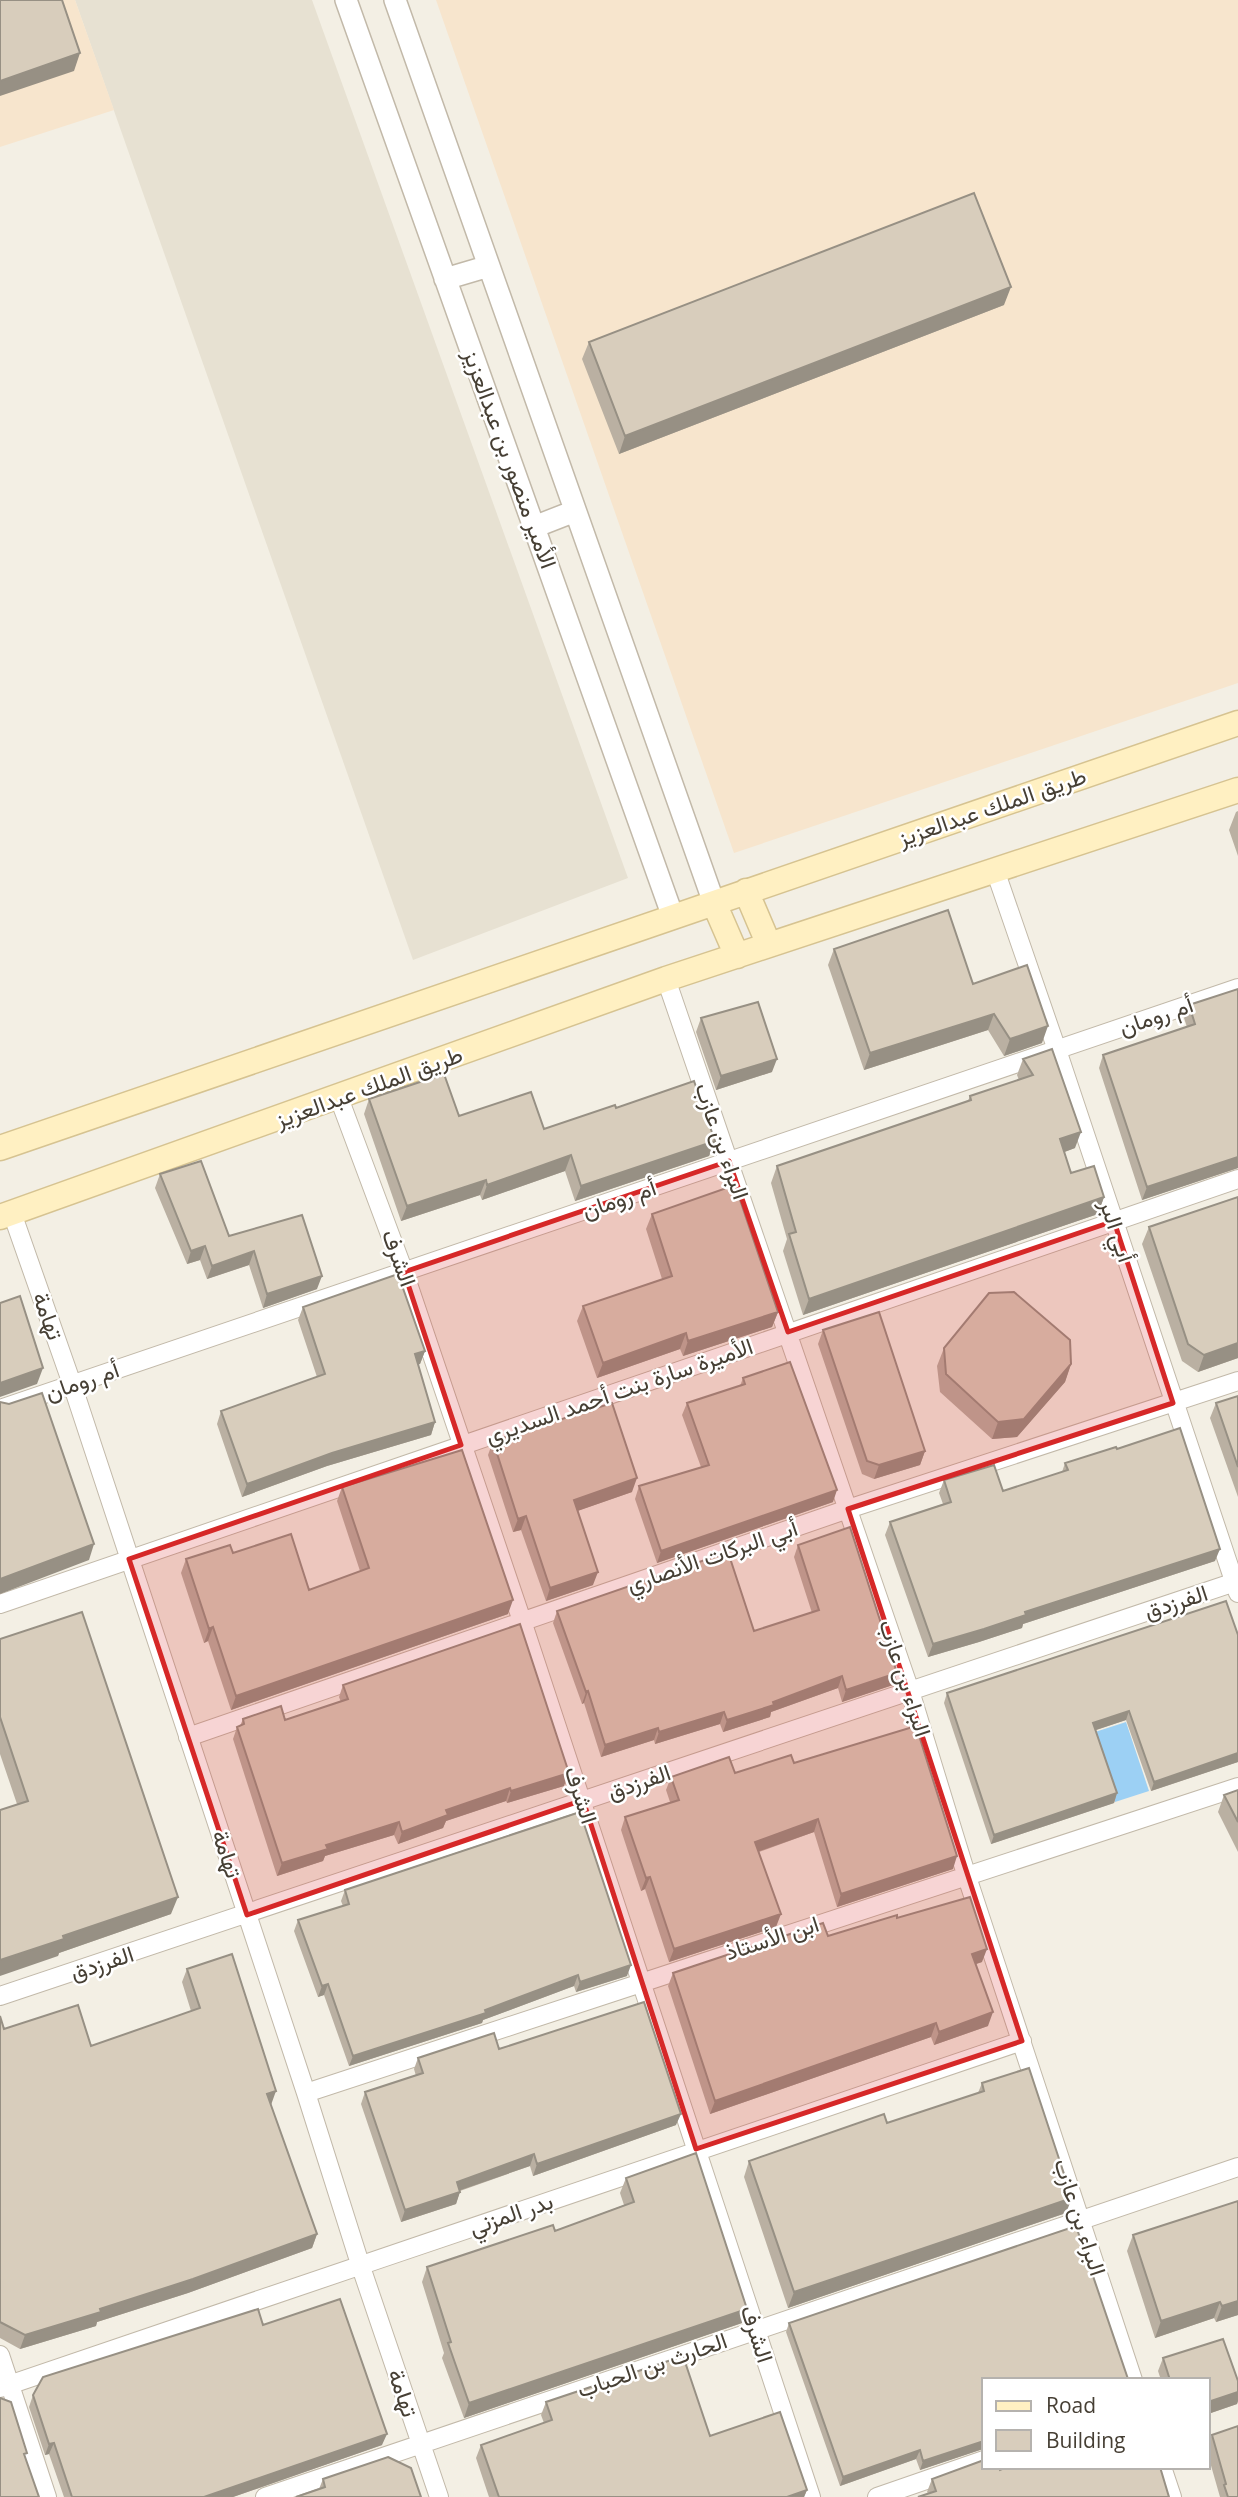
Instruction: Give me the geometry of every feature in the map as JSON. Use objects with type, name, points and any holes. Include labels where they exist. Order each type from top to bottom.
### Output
[{"type":"main road","name":"طريق الملك عبدالعزيز","points":[[0,1149],[1238,723]]},
{"type":"main road","name":"طريق الملك عبدالعزيز","points":[[6,1215],[666,979],[1238,790]]},
{"type":"main road","points":[[746,891],[769,945]]},
{"type":"main road","points":[[714,903],[737,956]]},
{"type":"street","name":"الأمير منصور بن عبدالعزيز","points":[[346,0],[673,917]]},
{"type":"street","name":"الأمير منصور بن عبدالعزيز","points":[[395,0],[714,903]]},
{"type":"street","points":[[446,279],[489,266]]},
{"type":"street","points":[[534,527],[575,511]]},
{"type":"street","name":"أبي البر","points":[[995,870],[1058,1050],[1173,1404],[1237,1585]]},
{"type":"street","name":"البراء بن عازب","points":[[666,979],[910,1690],[967,1874],[1132,2378]]},
{"type":"street","name":"أم رومان","points":[[0,1409],[1238,988]]},
{"type":"street","name":"الشرف","points":[[339,1098],[404,1272],[583,1800],[811,2497]]},
{"type":"street","name":"الأميرة سارة بنت أحمد السديري","points":[[0,1604],[1238,1179]]},
{"type":"street","name":"تهامة","points":[[6,1215],[72,1384],[439,2497]]},
{"type":"street","name":"أبي البركات الأنصاري","points":[[188,1737],[849,1509],[1238,1381]]},
{"type":"street","name":"الفرزدق","points":[[0,1996],[910,1690],[1237,1585]]},
{"type":"street","name":"ابن الأستاذ","points":[[306,2092],[1238,1787]]},
{"type":"street","name":"بدر المزني","points":[[5,2386],[1022,2041]]},
{"type":"street","name":"الحارث بن الحباب","points":[[265,2497],[1238,2167]]},
{"type":"street","points":[[0,2355],[5,2386],[47,2497]]},
{"type":"street","points":[[877,2497],[982,2461]]},
{"type":"street","points":[[1163,2469],[1172,2497]]},
{"type":"highlighted area","points":[[729,1161],[788,1332],[1114,1221],[1173,1403],[848,1509],[1022,2041],[696,2149],[583,1800],[247,1915],[129,1559],[461,1445],[404,1272]]},
{"type":"shaded area","points":[[0,0],[75,0],[114,110],[0,147]]},
{"type":"shaded area","points":[[75,0],[312,0],[628,878],[413,960]]},
{"type":"shaded area","points":[[436,0],[1238,0],[1238,683],[734,853]]},
{"type":"water","points":[[1126,1722],[1149,1791],[1115,1802],[1092,1733]]},
{"type":"building","points":[[0,0],[62,0],[80,53],[0,81]]},
{"type":"building","points":[[974,193],[1011,287],[625,436],[589,342]]},
{"type":"building","points":[[948,910],[973,984],[1027,965],[1048,1026],[1010,1039],[994,1014],[870,1053],[834,949]]},
{"type":"building","points":[[1238,989],[1238,1157],[1147,1187],[1103,1055],[1195,1024],[1189,1005]]},
{"type":"building","points":[[758,1002],[777,1059],[721,1076],[701,1018]]},
{"type":"building","points":[[1052,1049],[1081,1132],[1060,1139],[1071,1173],[1094,1166],[1104,1197],[809,1299],[789,1234],[796,1232],[777,1166],[971,1100],[970,1096],[1033,1075],[1023,1059]]},
{"type":"building","points":[[444,1074],[459,1116],[531,1092],[544,1129],[694,1081],[715,1141],[581,1186],[571,1155],[487,1185],[486,1180],[407,1206],[369,1099]]},
{"type":"building","points":[[201,1161],[229,1236],[302,1215],[322,1276],[267,1294],[254,1251],[212,1266],[205,1246],[191,1251],[160,1174]]},
{"type":"building","points":[[735,1185],[778,1312],[688,1341],[686,1333],[603,1363],[583,1306],[672,1276],[652,1214]]},
{"type":"building","points":[[1238,1197],[1238,1343],[1204,1355],[1188,1344],[1149,1227]]},
{"type":"building","points":[[398,1274],[425,1351],[415,1354],[435,1422],[332,1453],[247,1484],[221,1411],[325,1374],[303,1307]]},
{"type":"building","points":[[1014,1292],[1070,1340],[1071,1364],[1024,1419],[998,1422],[946,1374],[944,1348],[989,1293]]},
{"type":"building","points":[[20,1296],[43,1368],[0,1383],[0,1303]]},
{"type":"building","points":[[879,1312],[925,1451],[879,1465],[867,1461],[823,1330]]},
{"type":"building","points":[[790,1362],[837,1490],[661,1551],[639,1486],[709,1465],[687,1403],[745,1384],[743,1378]]},
{"type":"building","points":[[42,1393],[94,1544],[0,1579],[0,1402],[9,1404]]},
{"type":"building","points":[[1238,1396],[1238,1467],[1216,1403]]},
{"type":"building","points":[[612,1403],[637,1478],[574,1500],[598,1572],[550,1588],[526,1516],[518,1519],[493,1441]]},
{"type":"building","points":[[1180,1428],[1220,1549],[933,1644],[890,1522],[951,1502],[944,1480],[994,1465],[1003,1491],[1068,1470],[1065,1463]]},
{"type":"building","points":[[462,1450],[513,1600],[236,1696],[213,1627],[209,1629],[186,1559],[230,1545],[233,1553],[291,1534],[309,1590],[369,1568],[342,1487]]},
{"type":"building","points":[[850,1527],[897,1673],[846,1690],[842,1676],[773,1702],[774,1705],[727,1720],[724,1712],[659,1732],[658,1728],[605,1745],[588,1691],[586,1692],[557,1611],[728,1552],[754,1631],[819,1610],[798,1545]]},
{"type":"building","points":[[1226,1601],[1238,1635],[1238,1753],[1154,1782],[1129,1711],[1093,1723],[1117,1793],[994,1835],[947,1693]]},
{"type":"building","points":[[82,1612],[178,1897],[0,1960],[0,1810],[28,1801],[0,1717],[0,1639]]},
{"type":"building","points":[[520,1624],[569,1773],[511,1791],[510,1788],[446,1810],[448,1815],[402,1832],[399,1822],[326,1845],[328,1849],[282,1863],[237,1727],[244,1724],[243,1719],[281,1706],[285,1720],[348,1699],[343,1685]]},
{"type":"building","points":[[916,1726],[957,1856],[841,1894],[818,1819],[755,1842],[781,1914],[674,1949],[650,1877],[646,1878],[625,1817],[679,1800],[671,1777],[729,1757],[735,1773],[791,1755],[794,1763]]},
{"type":"building","points":[[1238,1790],[1238,1822],[1224,1795]]},
{"type":"building","points":[[580,1812],[631,1965],[580,1982],[578,1975],[485,2010],[486,2013],[353,2056],[328,1984],[322,1986],[298,1920],[349,1904],[345,1890]]},
{"type":"building","points":[[970,1897],[987,1949],[972,1954],[993,2012],[939,2032],[936,2023],[715,2101],[673,1973],[823,1923],[828,1936]]},
{"type":"building","points":[[232,1954],[276,2091],[267,2094],[317,2234],[100,2309],[101,2312],[25,2335],[0,2322],[0,2016],[4,2029],[78,2005],[91,2046],[200,2008],[187,1969]]},
{"type":"building","points":[[644,2002],[681,2114],[537,2164],[534,2154],[457,2182],[460,2192],[405,2210],[365,2092],[423,2073],[418,2058],[494,2033],[499,2049]]},
{"type":"building","points":[[1029,2068],[1072,2198],[794,2292],[749,2161],[884,2114],[887,2123],[984,2091],[982,2083]]},
{"type":"building","points":[[696,2153],[747,2309],[469,2403],[448,2343],[451,2342],[427,2267],[553,2225],[555,2231],[634,2202],[626,2178]]},
{"type":"building","points":[[1238,2201],[1238,2301],[1222,2306],[1220,2302],[1161,2321],[1133,2235]]},
{"type":"building","points":[[1076,2226],[1128,2378],[982,2378],[982,2442],[923,2461],[920,2450],[843,2477],[789,2323]]},
{"type":"building","points":[[340,2299],[387,2434],[204,2497],[72,2497],[54,2443],[49,2444],[33,2395],[43,2377],[258,2309],[263,2325]]},
{"type":"building","points":[[1223,2339],[1238,2381],[1238,2392],[1210,2401],[1210,2378],[1169,2378],[1163,2358]]},
{"type":"building","points":[[683,2356],[710,2436],[780,2412],[807,2490],[787,2497],[499,2497],[481,2445],[552,2420],[546,2402]]},
{"type":"building","points":[[0,2398],[11,2402],[27,2453],[24,2454],[39,2497],[0,2497]]},
{"type":"building","points":[[1238,2426],[1238,2497],[1228,2497],[1212,2435]]},
{"type":"building","points":[[388,2457],[411,2468],[421,2497],[296,2497],[325,2487],[323,2479]]},
{"type":"building","points":[[982,2461],[982,2469],[1000,2470],[1161,2469],[1169,2497],[918,2497],[936,2491],[932,2479]]}]
